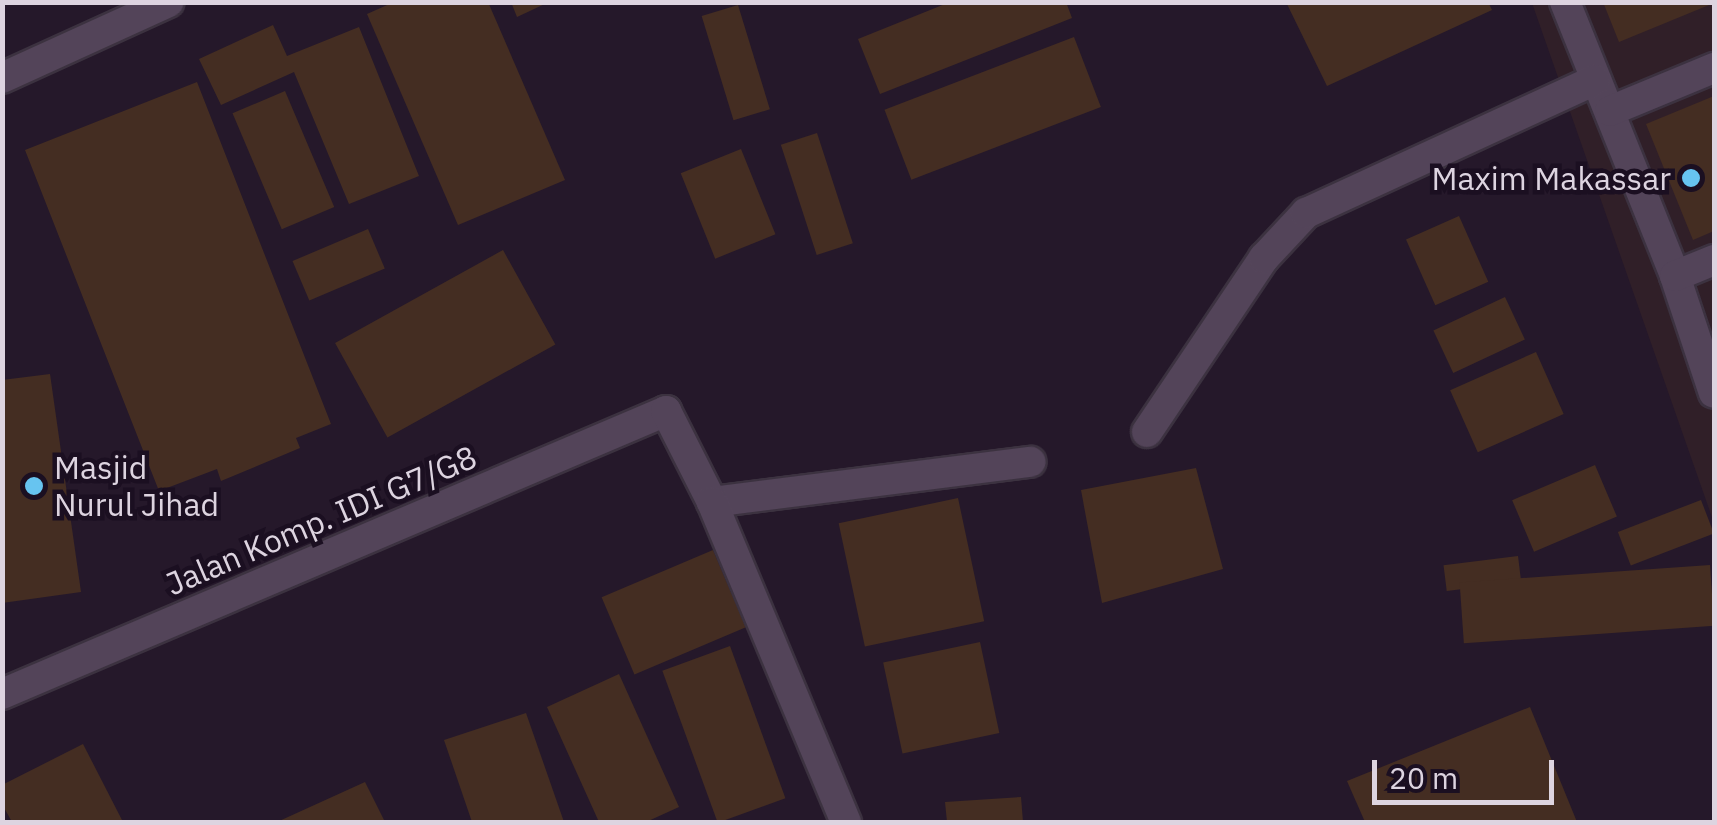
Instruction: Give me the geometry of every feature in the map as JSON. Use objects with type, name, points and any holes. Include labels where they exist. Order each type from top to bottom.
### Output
[{"type":"street","points":[[2,78],[169,2]]},
{"type":"street","points":[[1564,2],[1675,276],[1714,393]]},
{"type":"street","points":[[1610,112],[1714,68]]},
{"type":"street","points":[[1147,432],[1264,258],[1306,213],[1595,80]]},
{"type":"street","points":[[1675,276],[1714,260]]},
{"type":"street","name":"Jalan Komp. IDI G7/G8","points":[[2,694],[666,412],[712,502]]},
{"type":"street","points":[[846,822],[712,502],[1030,462]]},
{"type":"shaded area","points":[[1532,3],[1714,3],[1714,523]]},
{"type":"building","points":[[394,2],[488,2],[565,180],[458,225],[367,14]]},
{"type":"building","points":[[511,2],[549,2],[517,17]]},
{"type":"building","points":[[950,2],[1066,2],[1072,18],[880,94],[858,39]]},
{"type":"building","points":[[1286,2],[1488,2],[1492,10],[1327,86]]},
{"type":"building","points":[[1603,2],[1714,2],[1714,3],[1619,42]]},
{"type":"building","points":[[738,5],[770,109],[734,120],[702,16]]},
{"type":"building","points":[[273,25],[287,56],[359,27],[419,176],[349,204],[294,72],[221,105],[199,59]]},
{"type":"building","points":[[1074,37],[1101,107],[911,180],[884,110]]},
{"type":"building","points":[[197,82],[331,424],[296,438],[300,448],[221,481],[217,469],[159,491],[25,150]]},
{"type":"building","points":[[285,91],[334,207],[282,229],[233,113]]},
{"type":"building","name":"Maxim Makassar","points":[[1714,96],[1714,231],[1693,240],[1646,124]]},
{"type":"building","points":[[817,133],[853,243],[817,255],[781,145]]},
{"type":"building","points":[[741,149],[775,234],[715,259],[681,173]]},
{"type":"building","points":[[1459,216],[1488,282],[1435,305],[1406,240]]},
{"type":"building","points":[[368,229],[385,269],[309,301],[293,261]]},
{"type":"building","points":[[503,250],[555,344],[387,438],[335,343]]},
{"type":"building","points":[[1505,297],[1525,340],[1453,373],[1433,330]]},
{"type":"building","points":[[1536,352],[1564,414],[1478,452],[1450,390]]},
{"type":"building","name":"Masjid Nurul Jihad","points":[[50,374],[81,592],[2,603],[2,380]]},
{"type":"building","points":[[1595,465],[1617,517],[1534,552],[1512,500]]},
{"type":"building","points":[[1196,468],[1223,569],[1102,603],[1081,490]]},
{"type":"building","points":[[958,498],[984,621],[865,647],[839,523]]},
{"type":"building","points":[[1701,500],[1714,534],[1631,566],[1618,532]]},
{"type":"building","points":[[713,550],[746,627],[634,675],[602,597]]},
{"type":"building","points":[[1518,556],[1521,582],[1447,591],[1444,565]]},
{"type":"building","points":[[1710,565],[1714,626],[1464,643],[1460,583]]},
{"type":"building","points":[[980,642],[999,733],[902,754],[883,663]]},
{"type":"building","points":[[730,646],[785,798],[717,822],[662,671]]},
{"type":"building","points":[[619,674],[679,807],[646,822],[599,822],[547,707]]},
{"type":"building","points":[[1530,707],[1577,822],[1365,822],[1347,781]]},
{"type":"building","points":[[526,713],[564,822],[472,822],[444,740]]},
{"type":"building","points":[[83,744],[123,822],[12,822],[2,804],[2,785]]},
{"type":"building","points":[[365,782],[385,822],[277,822]]},
{"type":"building","points":[[1021,797],[1023,822],[947,822],[945,802]]},
{"type":"place","name":"Maxim Makassar","points":[[1691,178]]},
{"type":"place","name":"Masjid Nurul Jihad","points":[[34,486]]}]
